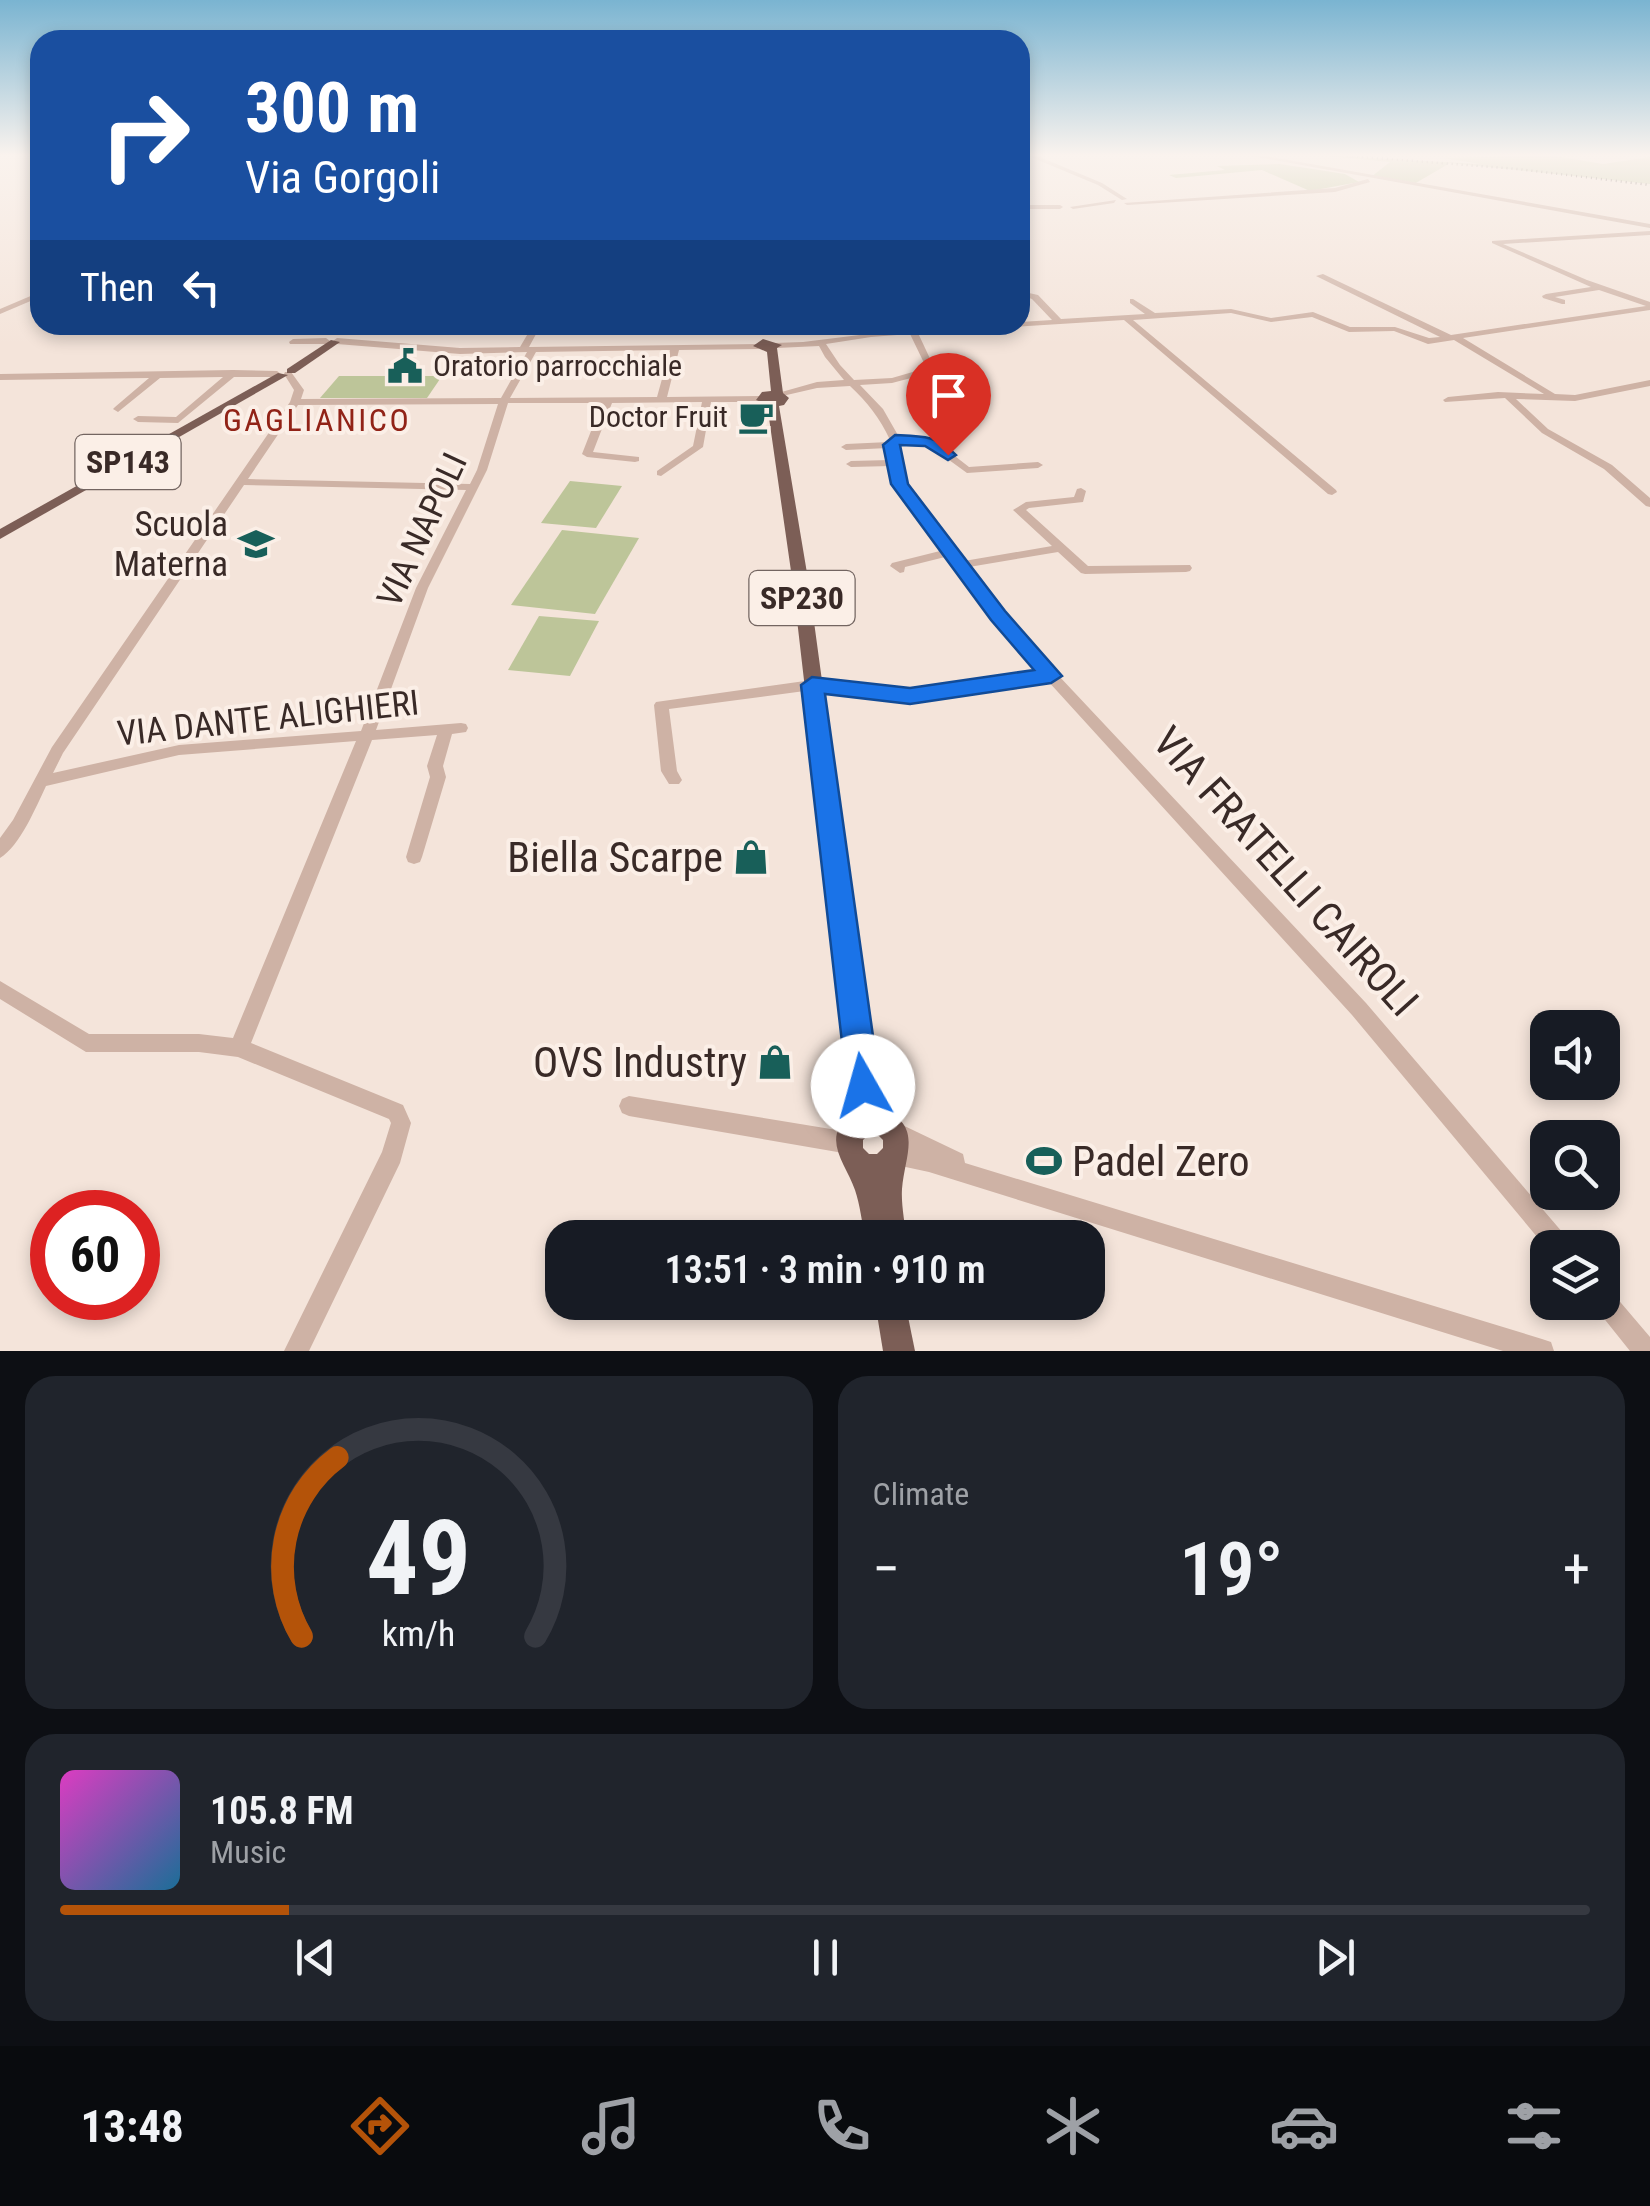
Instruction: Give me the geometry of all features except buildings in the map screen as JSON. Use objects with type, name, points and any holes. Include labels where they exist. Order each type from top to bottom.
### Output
[{"type":"main road","name":"SP230","points":[[764,335],[768,345]]},
{"type":"main road","name":"SP230","points":[[768,335],[773,397],[812,685],[887,1141],[890,1220]]},
{"type":"main road","name":"SP143","points":[[0,534],[255,390],[333,340]]},
{"type":"main road","points":[[853,1153],[872,1168],[887,1141],[854,1128],[853,1153],[871,1195],[876,1220]]},
{"type":"main road","points":[[896,1320],[898,1346]]},
{"type":"street","points":[[1591,218],[1650,230]]},
{"type":"street","points":[[1504,228],[1527,238]]},
{"type":"street","points":[[1551,230],[1564,235]]},
{"type":"street","points":[[1650,230],[1494,242],[1598,288],[1650,306]]},
{"type":"street","points":[[1320,276],[1455,338],[1557,398]]},
{"type":"street","points":[[1562,302],[1546,296],[1598,288]]},
{"type":"street","points":[[1030,296],[1060,323]]},
{"type":"street","points":[[0,312],[30,298]]},
{"type":"street","points":[[1133,300],[1154,316]]},
{"type":"street","points":[[1030,324],[1231,312],[1264,320],[1313,314],[1354,331],[1395,329],[1428,341],[1650,306]]},
{"type":"street","points":[[1126,318],[1332,492]]},
{"type":"street","points":[[299,335],[290,345],[333,340],[454,350],[528,350],[768,345],[821,342],[837,335]]},
{"type":"street","name":"VIA NAPOLI","points":[[238,1048],[422,588],[473,487],[504,400],[533,335]]},
{"type":"street","points":[[295,402],[773,397],[848,380],[909,377],[927,371],[930,365],[915,335]]},
{"type":"street","name":"VIA FRATELLI CAIROLI","points":[[821,342],[848,380],[882,410],[900,484],[1051,676],[1359,1008],[1545,1230]]},
{"type":"street","points":[[661,400],[675,347]]},
{"type":"street","points":[[138,419],[178,420],[233,373]]},
{"type":"street","points":[[0,377],[283,373],[299,390],[295,402],[40,782],[20,824],[0,851]]},
{"type":"street","points":[[118,408],[160,374]]},
{"type":"street","points":[[1448,400],[1507,395],[1591,397],[1650,383]]},
{"type":"street","points":[[1507,395],[1545,431],[1608,467],[1650,504]]},
{"type":"street","points":[[608,400],[587,454],[635,458]]},
{"type":"street","points":[[661,473],[698,447],[707,400]]},
{"type":"street","points":[[192,408],[214,412]]},
{"type":"street","points":[[851,464],[929,441],[966,470],[1038,464]]},
{"type":"street","points":[[846,447],[894,449]]},
{"type":"street","points":[[240,482],[473,487]]},
{"type":"street","points":[[1082,491],[1080,500],[1020,506],[1018,510],[1085,570],[1186,568]]},
{"type":"street","points":[[900,569],[896,566],[1061,548]]},
{"type":"street","points":[[674,780],[661,704],[812,685],[910,696],[1051,676]]},
{"type":"street","name":"VIA DANTE ALIGHIERI","points":[[40,782],[179,750],[454,728],[435,766],[438,777],[414,858]]},
{"type":"street","points":[[0,988],[86,1043],[199,1043],[238,1048],[396,1112],[401,1123],[392,1154],[296,1351]]},
{"type":"street","points":[[629,1106],[853,1153]]},
{"type":"street","points":[[887,1141],[966,1176],[986,1178],[1542,1351]]},
{"type":"street","points":[[1620,1320],[1646,1351]]},
{"type":"green space","points":[[339,376],[442,376],[427,398],[320,398]]},
{"type":"green space","points":[[570,481],[622,486],[596,528],[541,523]]},
{"type":"green space","points":[[562,530],[639,538],[595,614],[511,605]]},
{"type":"green space","points":[[539,616],[599,621],[570,676],[508,670]]},
{"type":"place","name":"Oratorio parrocchiale","points":[[405,366]]},
{"type":"place","name":"Doctor Fruit","points":[[756,417]]},
{"type":"place","name":"Scuola Materna","points":[[256,544]]},
{"type":"place","name":"Biella Scarpe","points":[[751,857]]},
{"type":"place","name":"OVS Industry","points":[[775,1062]]},
{"type":"place","name":"Padel Zero","points":[[1044,1161]]},
{"type":"district","name":"GAGLIANICO","points":[[317,420]]},
{"type":"route","points":[[863,1086],[812,685],[910,696],[1051,676],[998,615],[900,484],[892,445],[895,440],[929,441],[948,455]]}]
